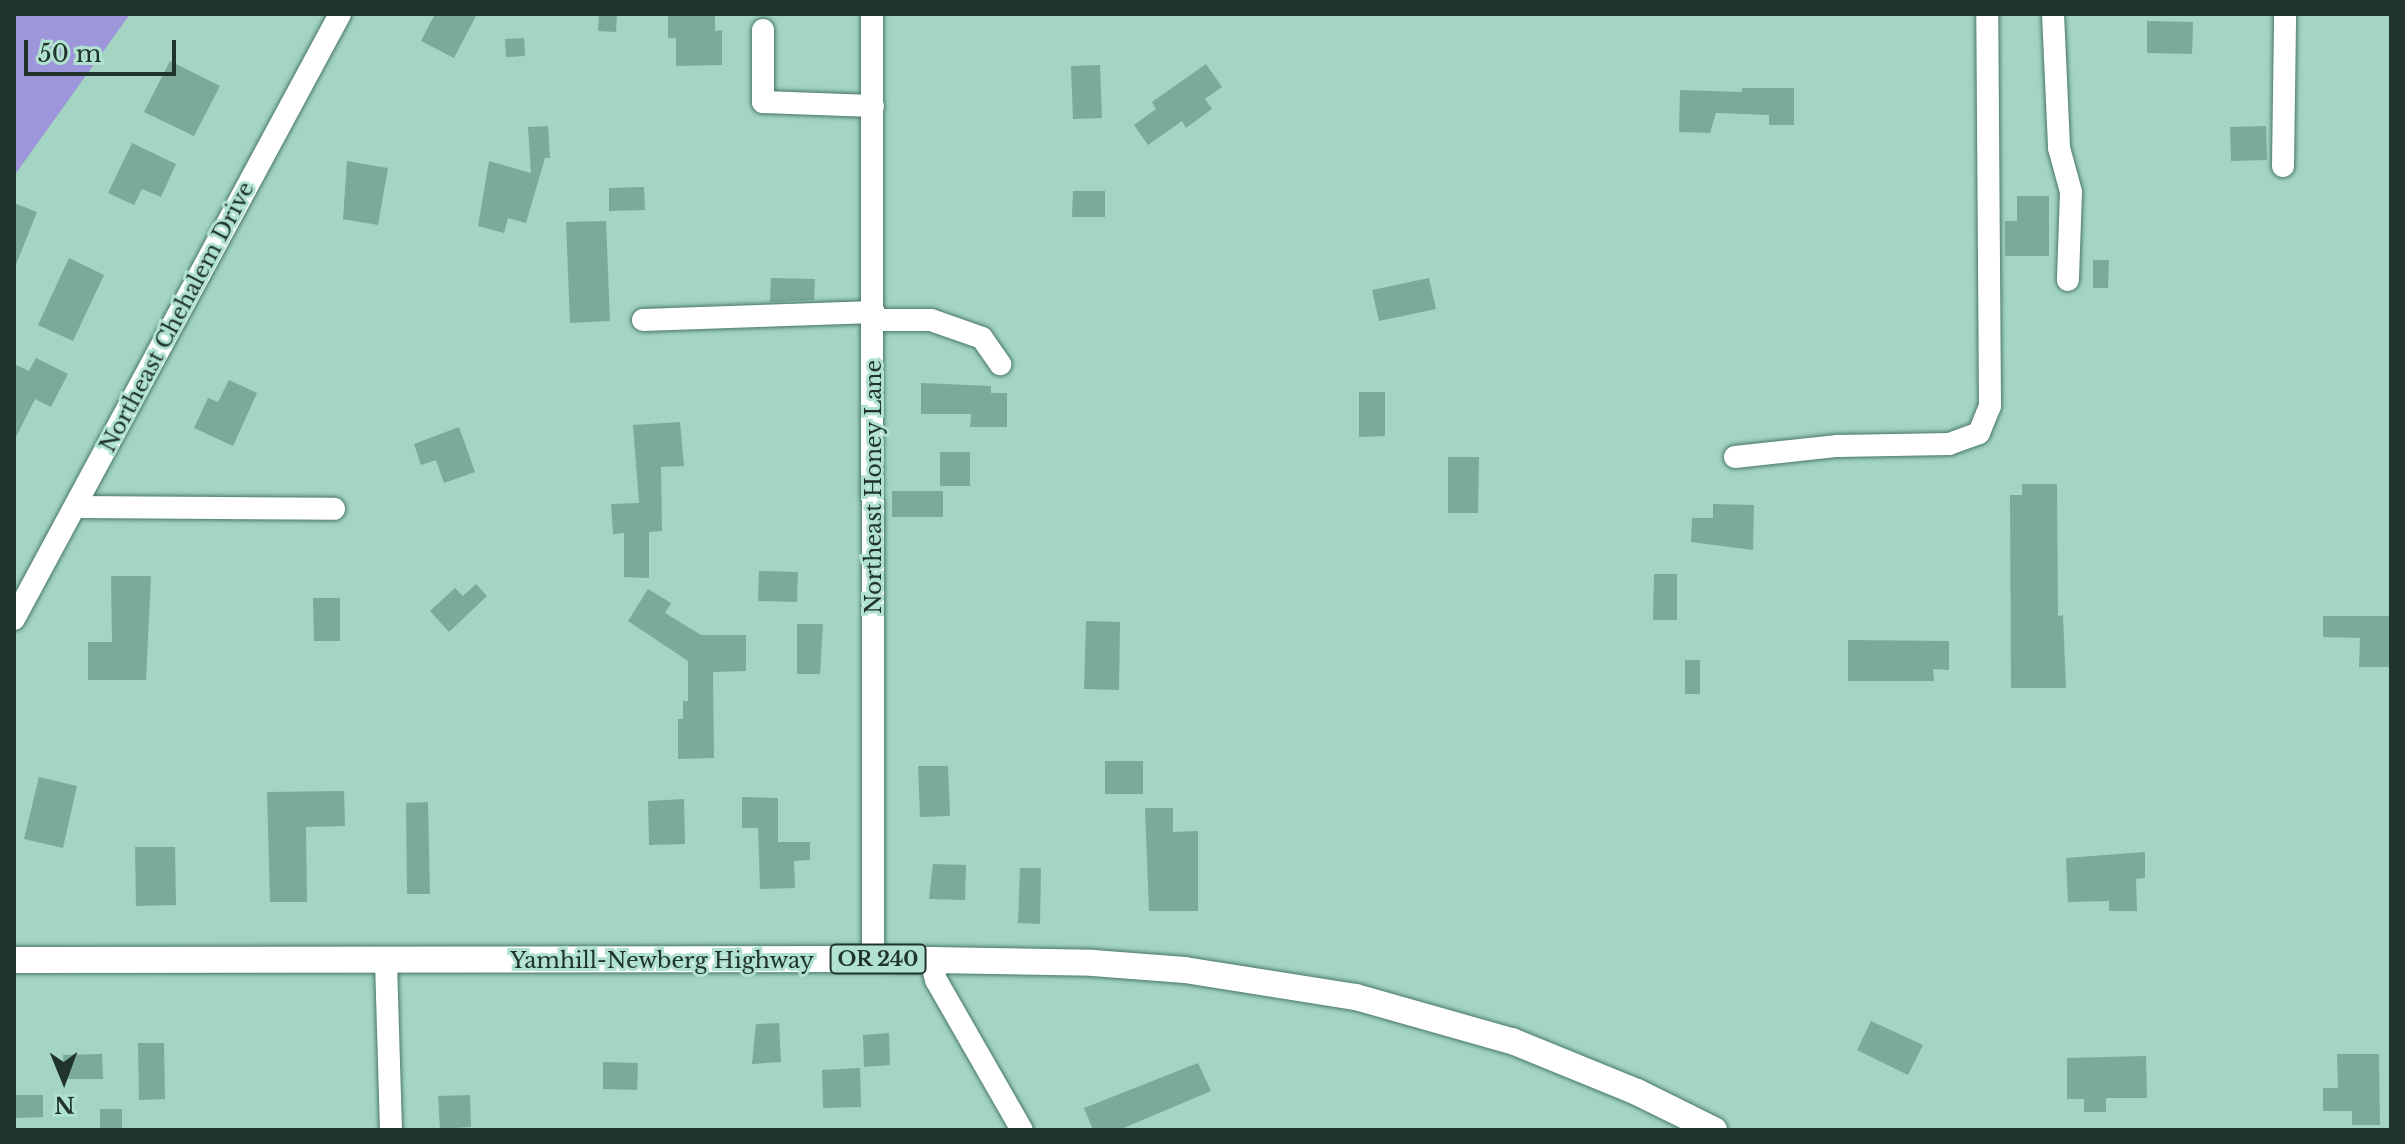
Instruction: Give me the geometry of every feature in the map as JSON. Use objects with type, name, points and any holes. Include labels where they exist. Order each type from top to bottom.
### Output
[{"type":"main road","name":"Yamhill-Newberg Highway","points":[[14,960],[386,962],[873,959],[1185,970],[1356,997],[1512,1041],[1637,1092],[1714,1130]]},
{"type":"street","name":"Northeast Chehalem Drive","points":[[14,619],[340,14]]},
{"type":"street","name":"Northeast Honey Lane","points":[[872,14],[873,959]]},
{"type":"street","points":[[1735,457],[1837,446],[1949,444],[1979,433],[1990,406],[1987,14]]},
{"type":"street","points":[[2053,14],[2059,148],[2071,192],[2068,280]]},
{"type":"street","points":[[2283,166],[2285,14]]},
{"type":"street","points":[[763,30],[763,102],[873,106]]},
{"type":"street","points":[[643,320],[874,316],[931,320],[982,338],[1000,364]]},
{"type":"street","points":[[76,507],[334,509]]},
{"type":"street","points":[[931,960],[936,980],[1022,1130]]},
{"type":"street","points":[[386,962],[391,1130]]},
{"type":"shaded area","points":[[14,14],[130,14],[14,176]]},
{"type":"building","points":[[435,14],[477,14],[454,58],[421,41]]},
{"type":"building","points":[[599,14],[617,14],[616,32],[598,31]]},
{"type":"building","points":[[668,14],[715,14],[715,31],[722,30],[722,65],[676,66],[676,38],[668,38]]},
{"type":"building","points":[[2147,21],[2193,22],[2192,54],[2147,53]]},
{"type":"building","points":[[524,38],[525,56],[506,57],[505,39]]},
{"type":"building","points":[[170,61],[220,86],[194,136],[144,112]]},
{"type":"building","points":[[1206,64],[1222,87],[1205,99],[1212,109],[1186,128],[1182,121],[1148,145],[1134,125],[1156,109],[1152,102]]},
{"type":"building","points":[[1100,65],[1102,118],[1073,119],[1071,66]]},
{"type":"building","points":[[1742,88],[1794,88],[1794,125],[1769,125],[1769,115],[1716,113],[1710,133],[1679,132],[1680,90],[1742,92]]},
{"type":"building","points":[[548,126],[550,158],[545,158],[526,223],[508,218],[504,233],[478,226],[489,161],[531,173],[528,127]]},
{"type":"building","points":[[2266,126],[2267,160],[2231,161],[2230,127]]},
{"type":"building","points":[[132,143],[176,164],[161,197],[142,189],[134,205],[108,193]]},
{"type":"building","points":[[347,161],[388,168],[378,225],[343,219]]},
{"type":"building","points":[[644,187],[645,210],[609,211],[609,188]]},
{"type":"building","points":[[1073,191],[1105,191],[1105,217],[1072,217]]},
{"type":"building","points":[[2017,196],[2049,196],[2049,256],[2005,256],[2005,221],[2017,221]]},
{"type":"building","points":[[14,203],[37,212],[15,267],[14,267]]},
{"type":"building","points":[[606,221],[610,321],[570,323],[566,222]]},
{"type":"building","points":[[69,258],[104,275],[73,341],[38,325]]},
{"type":"building","points":[[2093,260],[2109,260],[2108,288],[2093,288]]},
{"type":"building","points":[[771,278],[815,279],[814,300],[770,302]]},
{"type":"building","points":[[1429,278],[1436,309],[1379,321],[1372,290]]},
{"type":"building","points":[[36,358],[68,374],[51,407],[35,399],[14,441],[14,364],[29,371]]},
{"type":"building","points":[[229,380],[257,393],[233,446],[194,428],[208,398],[218,402]]},
{"type":"building","points":[[921,383],[991,386],[991,393],[1007,393],[1007,427],[970,427],[971,414],[921,414]]},
{"type":"building","points":[[1359,392],[1385,392],[1385,436],[1359,437]]},
{"type":"building","points":[[680,422],[684,466],[661,467],[662,531],[649,532],[649,578],[624,577],[624,533],[613,534],[611,504],[639,503],[633,425]]},
{"type":"building","points":[[459,427],[475,472],[444,483],[436,460],[421,465],[414,444]]},
{"type":"building","points":[[940,452],[970,452],[970,486],[940,486]]},
{"type":"building","points":[[1448,457],[1479,457],[1478,513],[1448,513]]},
{"type":"building","points":[[2022,484],[2057,484],[2058,616],[2063,615],[2066,688],[2011,688],[2010,495],[2022,495]]},
{"type":"building","points":[[892,491],[943,491],[943,517],[892,517]]},
{"type":"building","points":[[1713,504],[1754,505],[1753,550],[1691,542],[1692,518],[1713,518]]},
{"type":"building","points":[[759,571],[798,572],[797,602],[758,601]]},
{"type":"building","points":[[1654,574],[1677,574],[1677,620],[1653,620]]},
{"type":"building","points":[[111,576],[151,576],[146,680],[88,680],[88,642],[112,642]]},
{"type":"building","points":[[476,584],[487,596],[449,632],[430,611],[455,588],[463,596]]},
{"type":"building","points":[[648,589],[671,603],[665,613],[701,635],[746,635],[746,671],[713,672],[714,758],[678,759],[678,719],[683,719],[683,701],[688,701],[688,661],[628,621]]},
{"type":"building","points":[[313,598],[340,598],[340,641],[314,641]]},
{"type":"building","points":[[2323,616],[2391,616],[2391,667],[2359,667],[2360,638],[2323,637]]},
{"type":"building","points":[[1086,621],[1120,622],[1119,690],[1084,689]]},
{"type":"building","points":[[797,624],[823,624],[820,674],[797,674]]},
{"type":"building","points":[[1848,640],[1949,641],[1949,670],[1933,669],[1934,681],[1848,681]]},
{"type":"building","points":[[1685,660],[1700,660],[1700,694],[1685,694]]},
{"type":"building","points":[[1105,761],[1143,761],[1143,794],[1105,794]]},
{"type":"building","points":[[918,766],[948,766],[950,816],[920,817]]},
{"type":"building","points":[[39,777],[77,786],[63,848],[24,839]]},
{"type":"building","points":[[344,791],[345,826],[306,827],[307,902],[270,902],[267,792]]},
{"type":"building","points":[[742,797],[778,798],[778,842],[810,842],[810,860],[794,861],[795,888],[760,889],[758,828],[742,828]]},
{"type":"building","points":[[684,799],[685,844],[649,845],[648,801]]},
{"type":"building","points":[[428,802],[430,894],[407,894],[406,803]]},
{"type":"building","points":[[1145,808],[1173,808],[1173,832],[1198,831],[1198,911],[1149,911]]},
{"type":"building","points":[[135,847],[175,847],[176,905],[136,906]]},
{"type":"building","points":[[2145,852],[2145,878],[2136,879],[2137,911],[2109,911],[2109,901],[2068,902],[2066,858]]},
{"type":"building","points":[[933,864],[966,865],[965,900],[929,899]]},
{"type":"building","points":[[1020,868],[1041,868],[1040,924],[1018,923]]},
{"type":"building","points":[[1871,1021],[1923,1045],[1908,1075],[1857,1050]]},
{"type":"building","points":[[779,1023],[781,1062],[752,1064],[756,1024]]},
{"type":"building","points":[[889,1033],[890,1065],[864,1067],[863,1035]]},
{"type":"building","points":[[138,1043],[164,1043],[165,1099],[139,1100]]},
{"type":"building","points":[[102,1054],[103,1079],[64,1079],[63,1055]]},
{"type":"building","points":[[2337,1054],[2379,1054],[2380,1125],[2352,1125],[2352,1111],[2323,1111],[2323,1088],[2338,1088]]},
{"type":"building","points":[[2146,1056],[2147,1098],[2106,1098],[2106,1112],[2084,1112],[2084,1099],[2067,1099],[2067,1058]]},
{"type":"building","points":[[603,1062],[638,1063],[637,1090],[603,1089]]},
{"type":"building","points":[[1198,1063],[1211,1091],[1119,1130],[1093,1130],[1084,1108]]},
{"type":"building","points":[[860,1068],[861,1107],[823,1108],[822,1070]]},
{"type":"building","points":[[14,1095],[43,1095],[43,1117],[15,1118]]},
{"type":"building","points":[[470,1095],[471,1127],[440,1129],[438,1096]]},
{"type":"building","points":[[100,1109],[122,1109],[122,1130],[100,1130]]}]
